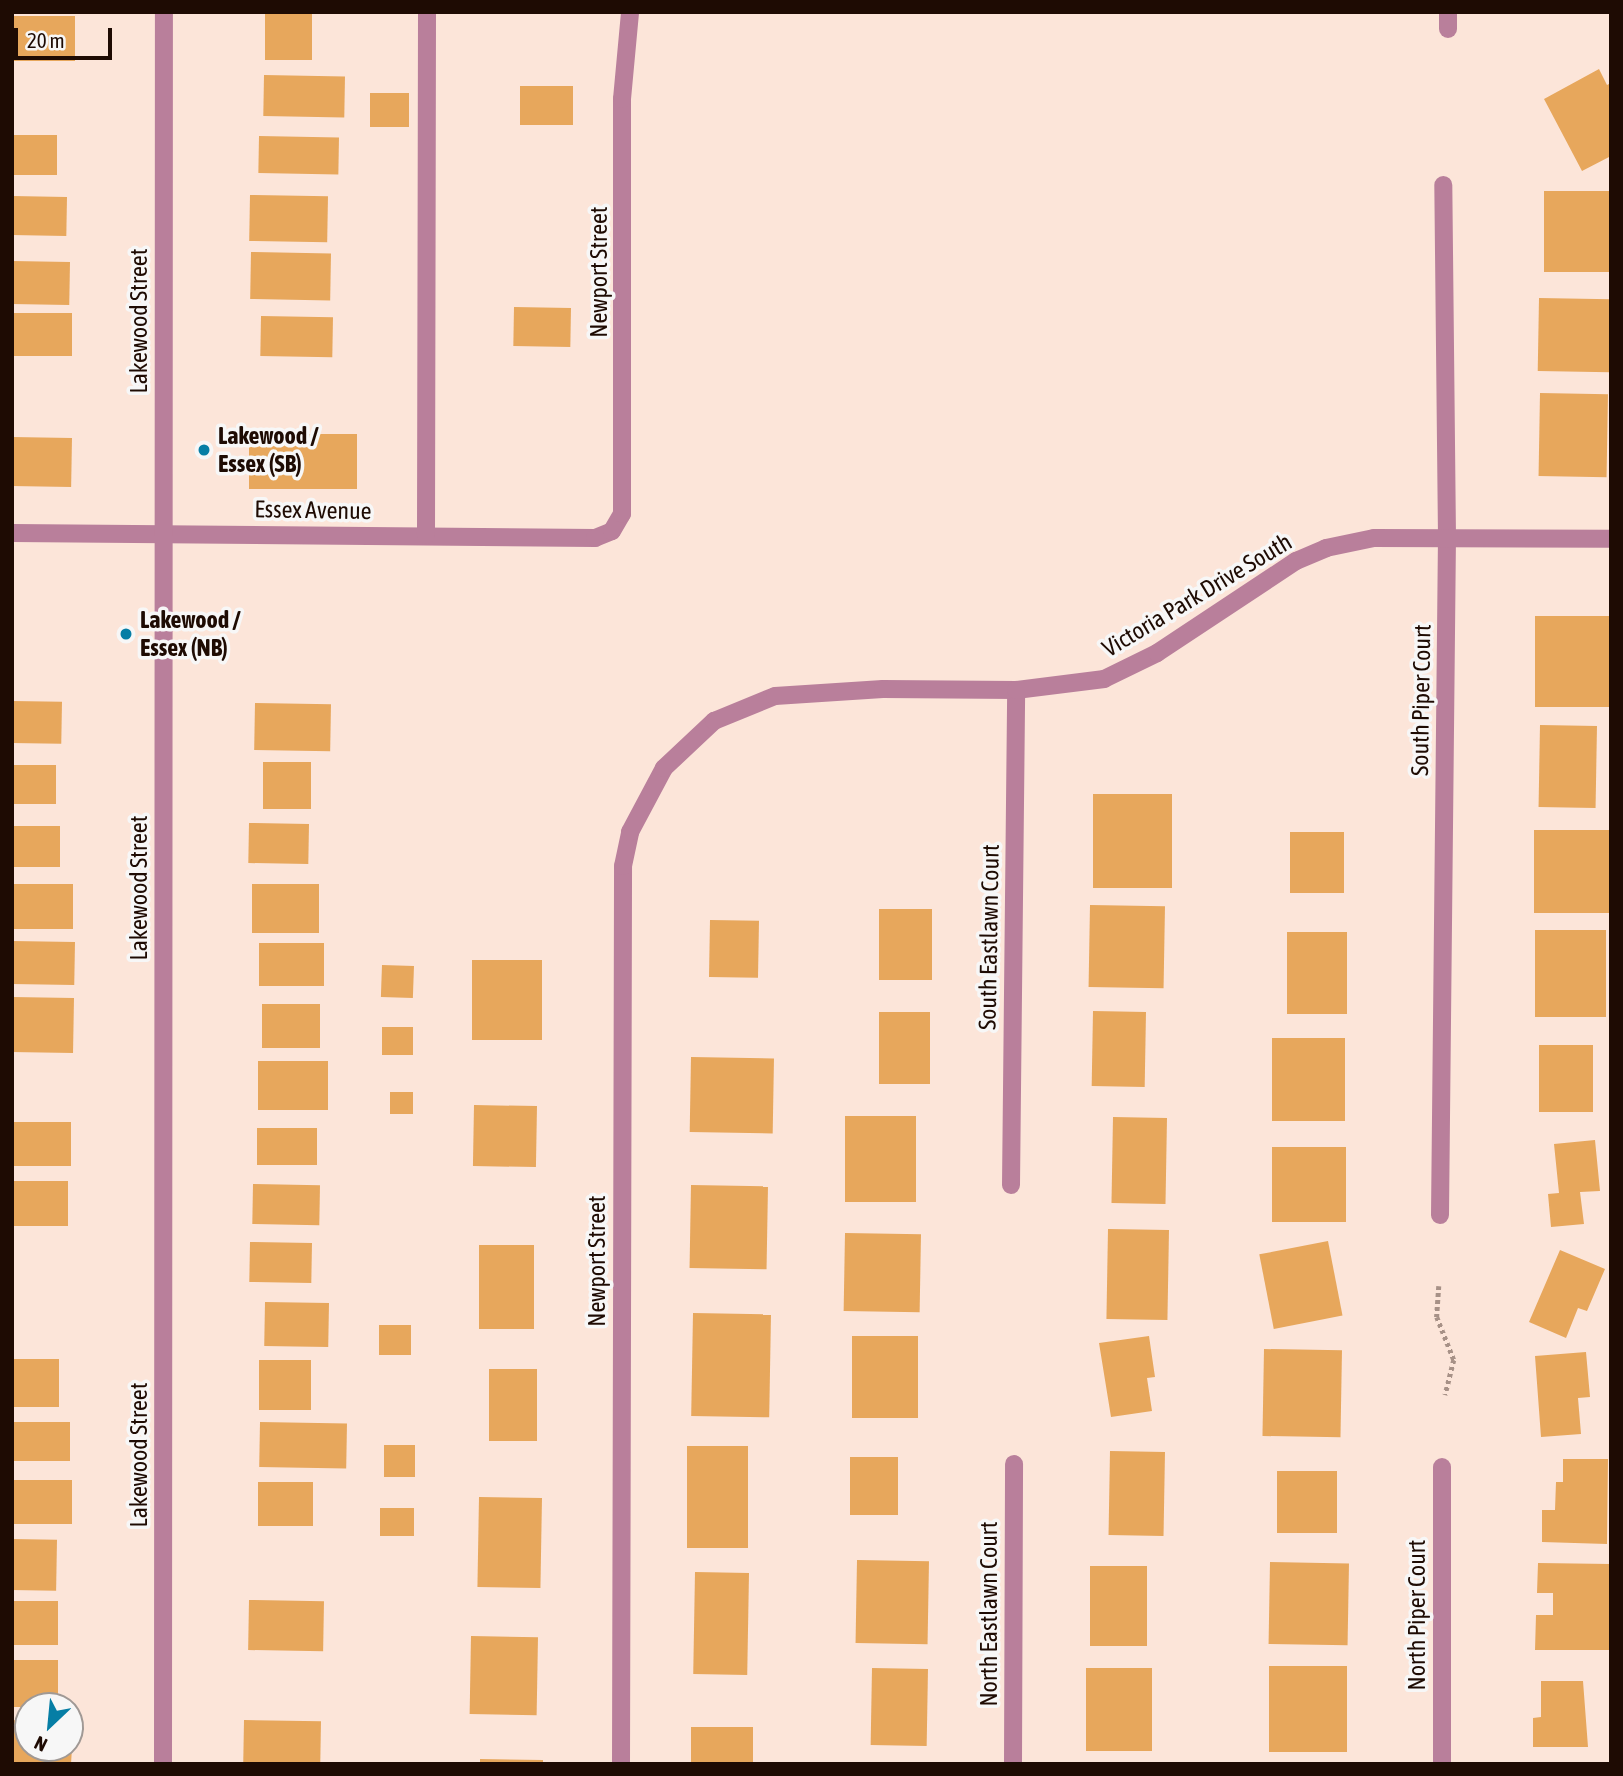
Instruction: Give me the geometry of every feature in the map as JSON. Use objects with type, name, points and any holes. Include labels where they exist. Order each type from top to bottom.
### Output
[{"type":"street","name":"Lakewood Street","points":[[163,1764],[164,12]]},
{"type":"street","points":[[426,536],[427,12]]},
{"type":"street","name":"Newport Street","points":[[612,531],[622,514],[622,100],[629,12]]},
{"type":"street","name":"South Piper Court","points":[[1440,1215],[1447,538],[1443,185]]},
{"type":"street","name":"Essex Avenue","points":[[12,533],[595,538],[612,531]]},
{"type":"street","name":"Victoria Park Drive South","points":[[664,768],[714,721],[775,696],[883,689],[1016,690],[1080,685],[1131,668],[1296,561],[1326,548],[1374,538],[1611,539]]},
{"type":"street","name":"South Eastlawn Court","points":[[1011,1185],[1016,690]]},
{"type":"street","name":"Newport Street","points":[[621,1764],[623,866],[630,832],[664,768]]},
{"type":"street","name":"North Eastlawn Court","points":[[1013,1764],[1014,1464]]},
{"type":"street","name":"North Piper Court","points":[[1441,1467],[1442,1764]]},
{"type":"path","points":[[1439,1286],[1437,1317],[1454,1360],[1445,1395]]},
{"type":"building","points":[[265,12],[312,12],[312,60],[265,60]]},
{"type":"building","points":[[12,16],[75,16],[75,61],[12,61]]},
{"type":"building","points":[[1599,69],[1607,85],[1611,83],[1611,156],[1582,171],[1544,99]]},
{"type":"building","points":[[264,75],[345,76],[344,117],[263,116]]},
{"type":"building","points":[[520,86],[573,86],[573,125],[520,125]]},
{"type":"building","points":[[370,93],[409,93],[409,127],[370,127]]},
{"type":"building","points":[[12,135],[57,135],[57,175],[12,175]]},
{"type":"building","points":[[259,136],[339,137],[338,174],[258,173]]},
{"type":"building","points":[[1544,191],[1611,191],[1611,272],[1544,272]]},
{"type":"building","points":[[250,195],[328,196],[327,242],[249,241]]},
{"type":"building","points":[[12,196],[67,197],[66,236],[12,235]]},
{"type":"building","points":[[251,252],[331,253],[330,300],[250,299]]},
{"type":"building","points":[[12,261],[70,262],[69,305],[12,304]]},
{"type":"building","points":[[1539,298],[1611,299],[1610,372],[1538,371]]},
{"type":"building","points":[[514,307],[571,308],[570,347],[513,346]]},
{"type":"building","points":[[12,313],[72,313],[72,356],[12,356]]},
{"type":"building","points":[[261,316],[333,317],[332,357],[260,356]]},
{"type":"building","points":[[1540,393],[1608,394],[1607,477],[1539,476]]},
{"type":"building","points":[[249,434],[357,434],[357,489],[249,489]]},
{"type":"building","points":[[12,437],[72,438],[71,487],[12,486]]},
{"type":"building","points":[[1535,616],[1611,616],[1611,707],[1535,707]]},
{"type":"building","points":[[12,701],[62,702],[61,744],[12,743]]},
{"type":"building","points":[[255,703],[331,704],[330,751],[254,750]]},
{"type":"building","points":[[1540,725],[1597,726],[1596,808],[1539,807]]},
{"type":"building","points":[[263,762],[311,762],[311,809],[263,809]]},
{"type":"building","points":[[12,765],[56,765],[56,804],[12,804]]},
{"type":"building","points":[[1093,794],[1172,794],[1172,888],[1093,888]]},
{"type":"building","points":[[249,823],[309,824],[308,864],[248,863]]},
{"type":"building","points":[[12,826],[60,826],[60,867],[12,867]]},
{"type":"building","points":[[1534,830],[1611,830],[1611,913],[1534,913]]},
{"type":"building","points":[[1290,832],[1344,832],[1344,893],[1290,893]]},
{"type":"building","points":[[12,884],[73,884],[73,929],[12,929]]},
{"type":"building","points":[[252,884],[319,884],[319,933],[252,933]]},
{"type":"building","points":[[1090,905],[1165,906],[1164,988],[1089,987]]},
{"type":"building","points":[[879,909],[932,909],[932,980],[879,980]]},
{"type":"building","points":[[710,920],[759,921],[758,978],[709,977]]},
{"type":"building","points":[[1535,930],[1606,930],[1606,1017],[1535,1017]]},
{"type":"building","points":[[1287,932],[1347,932],[1347,1014],[1287,1014]]},
{"type":"building","points":[[12,941],[75,942],[74,985],[12,984]]},
{"type":"building","points":[[259,943],[324,943],[324,986],[259,986]]},
{"type":"building","points":[[472,960],[542,960],[542,1040],[472,1040]]},
{"type":"building","points":[[382,965],[414,966],[413,998],[381,997]]},
{"type":"building","points":[[12,997],[74,998],[73,1053],[12,1052]]},
{"type":"building","points":[[262,1004],[320,1004],[320,1048],[262,1048]]},
{"type":"building","points":[[1093,1011],[1146,1012],[1145,1087],[1092,1086]]},
{"type":"building","points":[[879,1012],[930,1012],[930,1084],[879,1084]]},
{"type":"building","points":[[382,1027],[413,1027],[413,1055],[382,1055]]},
{"type":"building","points":[[1272,1038],[1345,1038],[1345,1121],[1272,1121]]},
{"type":"building","points":[[1539,1045],[1593,1045],[1593,1112],[1539,1112]]},
{"type":"building","points":[[691,1057],[774,1058],[773,1133],[690,1132]]},
{"type":"building","points":[[258,1061],[328,1061],[328,1110],[258,1110]]},
{"type":"building","points":[[390,1092],[413,1092],[413,1114],[390,1114]]},
{"type":"building","points":[[474,1105],[537,1106],[536,1167],[473,1166]]},
{"type":"building","points":[[845,1116],[916,1116],[916,1202],[845,1202]]},
{"type":"building","points":[[1113,1117],[1167,1118],[1165,1204],[1111,1203]]},
{"type":"building","points":[[12,1122],[71,1122],[71,1166],[12,1166]]},
{"type":"building","points":[[257,1128],[317,1128],[317,1165],[257,1165]]},
{"type":"building","points":[[1595,1140],[1600,1191],[1580,1192],[1584,1224],[1551,1227],[1548,1194],[1559,1193],[1554,1144]]},
{"type":"building","points":[[1272,1147],[1346,1147],[1346,1222],[1272,1222]]},
{"type":"building","points":[[12,1181],[68,1181],[68,1226],[12,1226]]},
{"type":"building","points":[[253,1184],[320,1185],[319,1225],[252,1224]]},
{"type":"building","points":[[691,1185],[768,1186],[767,1269],[690,1268]]},
{"type":"building","points":[[1108,1229],[1169,1230],[1167,1320],[1106,1319]]},
{"type":"building","points":[[845,1233],[921,1234],[920,1312],[844,1311]]},
{"type":"building","points":[[1328,1241],[1343,1316],[1274,1329],[1259,1254]]},
{"type":"building","points":[[250,1242],[312,1243],[311,1283],[249,1282]]},
{"type":"building","points":[[479,1245],[534,1245],[534,1329],[479,1329]]},
{"type":"building","points":[[1560,1250],[1605,1269],[1587,1311],[1578,1308],[1566,1338],[1529,1322]]},
{"type":"building","points":[[265,1302],[329,1303],[328,1347],[264,1346]]},
{"type":"building","points":[[693,1313],[771,1314],[769,1417],[691,1416]]},
{"type":"building","points":[[379,1325],[411,1325],[411,1355],[379,1355]]},
{"type":"building","points":[[852,1336],[918,1336],[918,1418],[852,1418]]},
{"type":"building","points":[[1149,1336],[1155,1377],[1147,1378],[1152,1411],[1111,1417],[1099,1343]]},
{"type":"building","points":[[1264,1349],[1342,1350],[1340,1437],[1262,1436]]},
{"type":"building","points":[[1586,1352],[1590,1397],[1578,1398],[1581,1434],[1541,1437],[1535,1356]]},
{"type":"building","points":[[14,1359],[59,1359],[59,1407],[14,1407]]},
{"type":"building","points":[[259,1360],[311,1360],[311,1410],[259,1410]]},
{"type":"building","points":[[489,1369],[537,1369],[537,1441],[489,1441]]},
{"type":"building","points":[[12,1422],[70,1422],[70,1461],[12,1461]]},
{"type":"building","points":[[260,1422],[347,1424],[346,1469],[259,1467]]},
{"type":"building","points":[[384,1445],[415,1445],[415,1477],[384,1477]]},
{"type":"building","points":[[687,1446],[748,1446],[748,1548],[687,1548]]},
{"type":"building","points":[[1110,1451],[1165,1452],[1164,1536],[1109,1535]]},
{"type":"building","points":[[850,1457],[898,1457],[898,1515],[850,1515]]},
{"type":"building","points":[[1563,1459],[1608,1459],[1607,1544],[1542,1542],[1542,1510],[1555,1510],[1556,1482],[1563,1482]]},
{"type":"building","points":[[1277,1471],[1337,1471],[1337,1533],[1277,1533]]},
{"type":"building","points":[[12,1480],[72,1480],[72,1524],[12,1524]]},
{"type":"building","points":[[258,1482],[313,1482],[313,1526],[258,1526]]},
{"type":"building","points":[[479,1497],[542,1498],[540,1588],[477,1587]]},
{"type":"building","points":[[380,1508],[414,1508],[414,1536],[380,1536]]},
{"type":"building","points":[[12,1539],[57,1540],[56,1591],[12,1590]]},
{"type":"building","points":[[857,1560],[929,1561],[928,1644],[856,1643]]},
{"type":"building","points":[[1270,1562],[1349,1563],[1348,1645],[1269,1644]]},
{"type":"building","points":[[1538,1563],[1611,1564],[1611,1650],[1535,1650],[1536,1615],[1553,1615],[1553,1593],[1537,1593]]},
{"type":"building","points":[[1090,1566],[1147,1566],[1147,1646],[1090,1646]]},
{"type":"building","points":[[695,1572],[749,1573],[747,1675],[693,1674]]},
{"type":"building","points":[[249,1600],[324,1601],[323,1651],[248,1650]]},
{"type":"building","points":[[12,1601],[58,1601],[58,1645],[12,1645]]},
{"type":"building","points":[[471,1636],[538,1637],[537,1715],[470,1714]]},
{"type":"building","points":[[12,1660],[58,1660],[58,1692],[14,1692],[12,1707]]},
{"type":"building","points":[[1269,1666],[1347,1666],[1347,1752],[1269,1752]]},
{"type":"building","points":[[872,1668],[928,1669],[927,1746],[871,1745]]},
{"type":"building","points":[[1086,1668],[1152,1668],[1152,1751],[1086,1751]]},
{"type":"building","points":[[1541,1681],[1583,1681],[1588,1747],[1533,1747],[1533,1718],[1541,1717]]},
{"type":"building","points":[[12,1720],[14,1762],[71,1762],[71,1764],[12,1764]]},
{"type":"building","points":[[244,1720],[321,1721],[320,1764],[243,1764]]},
{"type":"building","points":[[691,1727],[753,1727],[753,1764],[691,1764]]},
{"type":"building","points":[[480,1759],[543,1760],[543,1764],[480,1764]]},
{"type":"place","name":"Lakewood / Essex (SB)","points":[[204,450]]},
{"type":"place","name":"Lakewood / Essex (NB)","points":[[126,634]]}]
